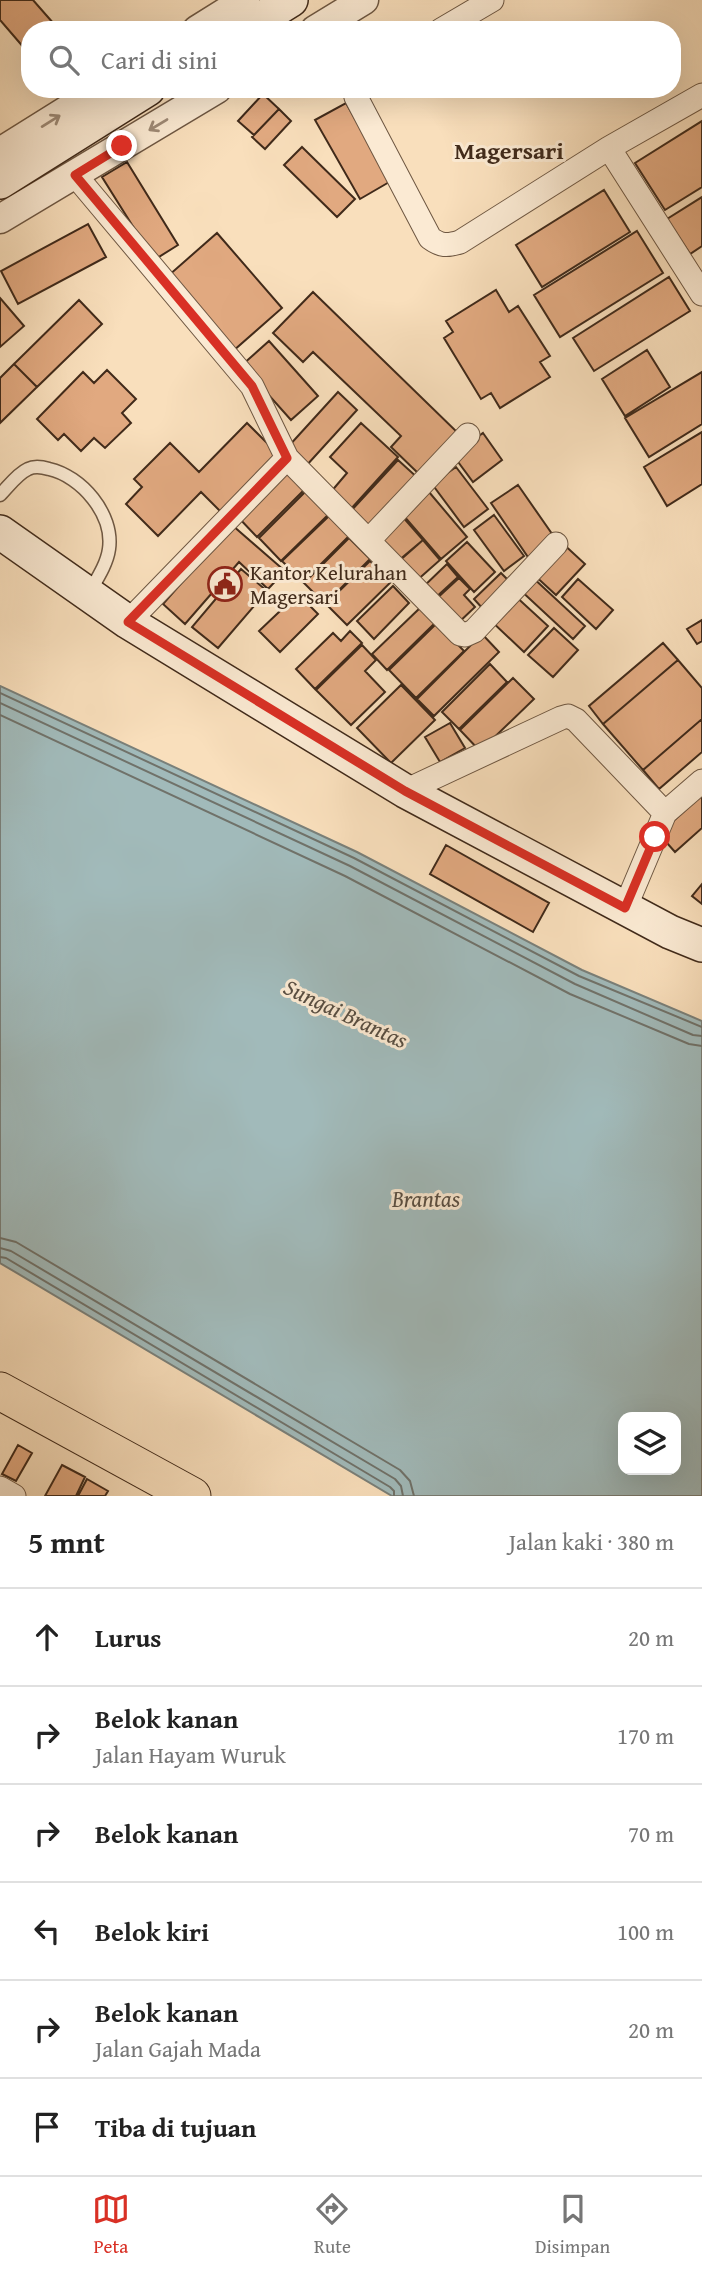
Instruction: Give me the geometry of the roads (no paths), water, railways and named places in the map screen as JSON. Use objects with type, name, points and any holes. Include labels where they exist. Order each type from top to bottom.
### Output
[{"type":"main road","points":[[257,21],[286,3]]},
{"type":"main road","points":[[0,182],[134,98]]},
{"type":"main road","points":[[0,532],[128,622],[405,791],[670,932],[702,946]]},
{"type":"main road","points":[[0,1391],[192,1496]]},
{"type":"street","points":[[211,21],[244,0]]},
{"type":"street","points":[[330,21],[364,0]]},
{"type":"street","points":[[456,21],[492,0]]},
{"type":"street","points":[[357,98],[430,239],[448,246],[460,242],[609,148],[702,95]]},
{"type":"street","points":[[0,152],[87,98]]},
{"type":"street","points":[[0,219],[202,98]]},
{"type":"street","points":[[609,148],[702,294]]},
{"type":"street","points":[[75,175],[252,386],[287,458],[460,634],[474,631],[556,544]]},
{"type":"street","points":[[369,540],[468,435]]},
{"type":"street","points":[[128,622],[287,458]]},
{"type":"street","points":[[405,791],[568,716],[576,720],[665,813]]},
{"type":"street","points":[[625,908],[665,813],[702,780]]},
{"type":"street","points":[[0,1488],[14,1496]]},
{"type":"lane","points":[[0,495],[29,468],[40,467],[58,471],[75,480],[93,499],[108,531],[109,549],[103,568],[89,593]]},
{"type":"water","name":"Brantas","points":[[0,686],[357,852],[582,970],[702,1021],[702,1496],[392,1496],[0,1263]]},
{"type":"place","name":"Kantor Kelurahan Magersari","points":[[225,584]]},
{"type":"district","name":"Magersari","points":[[509,150]]},
{"type":"water label","name":"Sungai Brantas","points":[[346,1013]]}]
